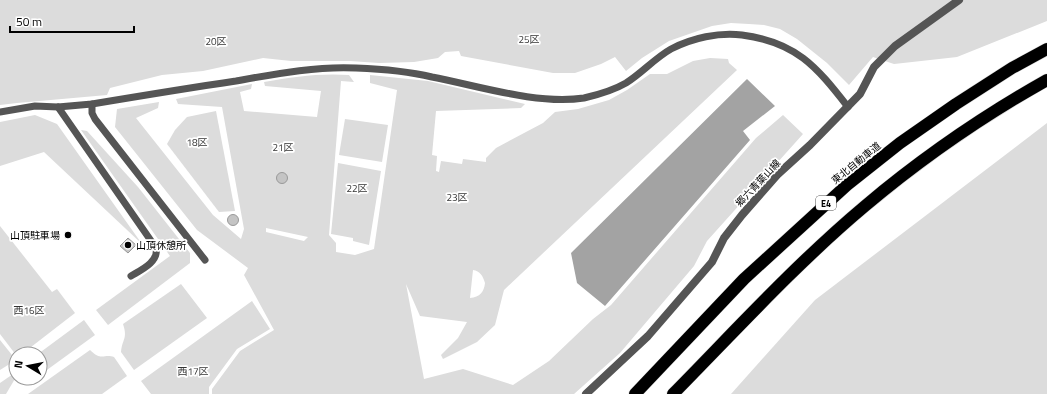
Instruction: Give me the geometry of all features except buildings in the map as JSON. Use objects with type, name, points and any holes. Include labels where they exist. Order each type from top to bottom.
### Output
[{"type":"highway","name":"東北自動車道","points":[[635,394],[744,279],[847,185],[900,143],[956,104],[1012,68],[1047,49]]},
{"type":"highway","points":[[673,394],[812,253],[865,206],[916,165],[965,131],[1025,92],[1047,80]]},
{"type":"street","name":"郷六青葉山線","points":[[586,394],[648,336],[712,262],[724,238],[752,203],[777,175],[810,145],[860,94],[874,67],[895,46],[960,0]]},
{"type":"lane","points":[[0,112],[35,106],[58,107],[92,104],[299,70],[353,68],[396,71],[430,76],[528,97],[548,100],[567,100],[605,92],[626,83],[670,50],[690,41],[727,34],[740,34],[766,39],[792,50],[809,61],[833,87],[848,107]]},
{"type":"lane","points":[[92,104],[92,113],[95,119],[205,260]]},
{"type":"lane","points":[[58,107],[156,248],[154,260],[131,276]]},
{"type":"green space","points":[[0,0],[1047,0],[1047,21],[957,57],[894,64],[873,57],[849,85],[827,63],[797,39],[780,29],[764,25],[731,23],[712,26],[669,41],[642,58],[626,71],[615,57],[601,64],[575,73],[553,73],[461,56],[459,51],[445,52],[438,58],[414,62],[379,63],[350,61],[291,61],[263,58],[203,71],[162,75],[110,88],[107,95],[0,105]]},
{"type":"green space","points":[[710,58],[728,59],[729,63],[737,70],[504,290],[495,325],[477,342],[443,359],[441,355],[458,338],[467,322],[420,316],[406,284],[424,379],[463,369],[513,385],[549,361],[593,319],[611,305],[756,138],[783,115],[803,134],[707,241],[694,266],[620,353],[574,394],[212,394],[212,389],[240,351],[274,330],[244,275],[248,268],[197,230],[115,127],[117,109],[159,102],[158,108],[136,118],[213,215],[241,239],[244,229],[222,107],[178,104],[176,99],[252,84],[251,89],[240,92],[244,111],[317,117],[321,91],[265,86],[264,82],[316,75],[349,75],[354,82],[341,81],[329,235],[336,243],[336,252],[355,255],[374,249],[397,90],[370,83],[370,75],[428,81],[525,104],[521,108],[436,111],[432,155],[437,156],[436,171],[439,172],[441,161],[462,164],[463,159],[486,162],[486,158],[496,148],[543,123],[555,112],[578,109],[609,100],[650,74],[667,74],[693,61]],"holes":[[[266,228],[308,237],[304,241],[266,232]],[[473,270],[478,271],[481,274],[485,283],[481,294],[470,298]]]},
{"type":"green space","name":"18区","points":[[216,111],[235,211],[219,212],[167,144],[175,130],[187,117]]},
{"type":"green space","points":[[35,115],[57,124],[142,244],[44,152],[0,166],[0,122]]},
{"type":"green space","name":"22区","points":[[345,119],[388,125],[382,162],[339,155]]},
{"type":"green space","points":[[1047,123],[1047,394],[731,394],[815,300]]},
{"type":"green space","points":[[81,130],[87,131],[138,187],[190,253],[190,263],[108,325],[96,310],[170,256]]},
{"type":"green space","name":"22区","points":[[338,163],[381,171],[369,245],[353,241],[353,238],[331,234]]},
{"type":"green space","name":"西16区","points":[[0,226],[52,292],[57,289],[75,313],[32,346],[9,346],[0,334]]},
{"type":"green space","name":"西17区","points":[[181,284],[207,318],[134,370],[121,352],[125,336],[123,324]]},
{"type":"green space","name":"西17区","points":[[252,301],[270,329],[237,349],[209,387],[209,394],[151,394],[141,381]]},
{"type":"green space","points":[[84,320],[95,335],[48,369],[48,347]]},
{"type":"green space","points":[[0,340],[8,350],[8,365],[0,370]]},
{"type":"green space","points":[[90,350],[97,356],[114,357],[127,376],[102,394],[28,394],[39,386],[48,386],[48,380]]},
{"type":"green space","points":[[8,378],[8,386],[11,386],[6,394],[0,394],[0,383]]},
{"type":"shaded area","points":[[747,79],[775,106],[743,131],[750,140],[605,306],[577,283],[571,253]]},
{"type":"place","name":"山頂駐車場","points":[[68,235]]},
{"type":"place","name":"山頂休憩所","points":[[128,245]]},
{"type":"park label","name":"25区","points":[[529,39]]},
{"type":"park label","name":"20区","points":[[216,41]]},
{"type":"park label","name":"21区","points":[[283,147]]},
{"type":"park label","name":"23区","points":[[457,197]]}]
